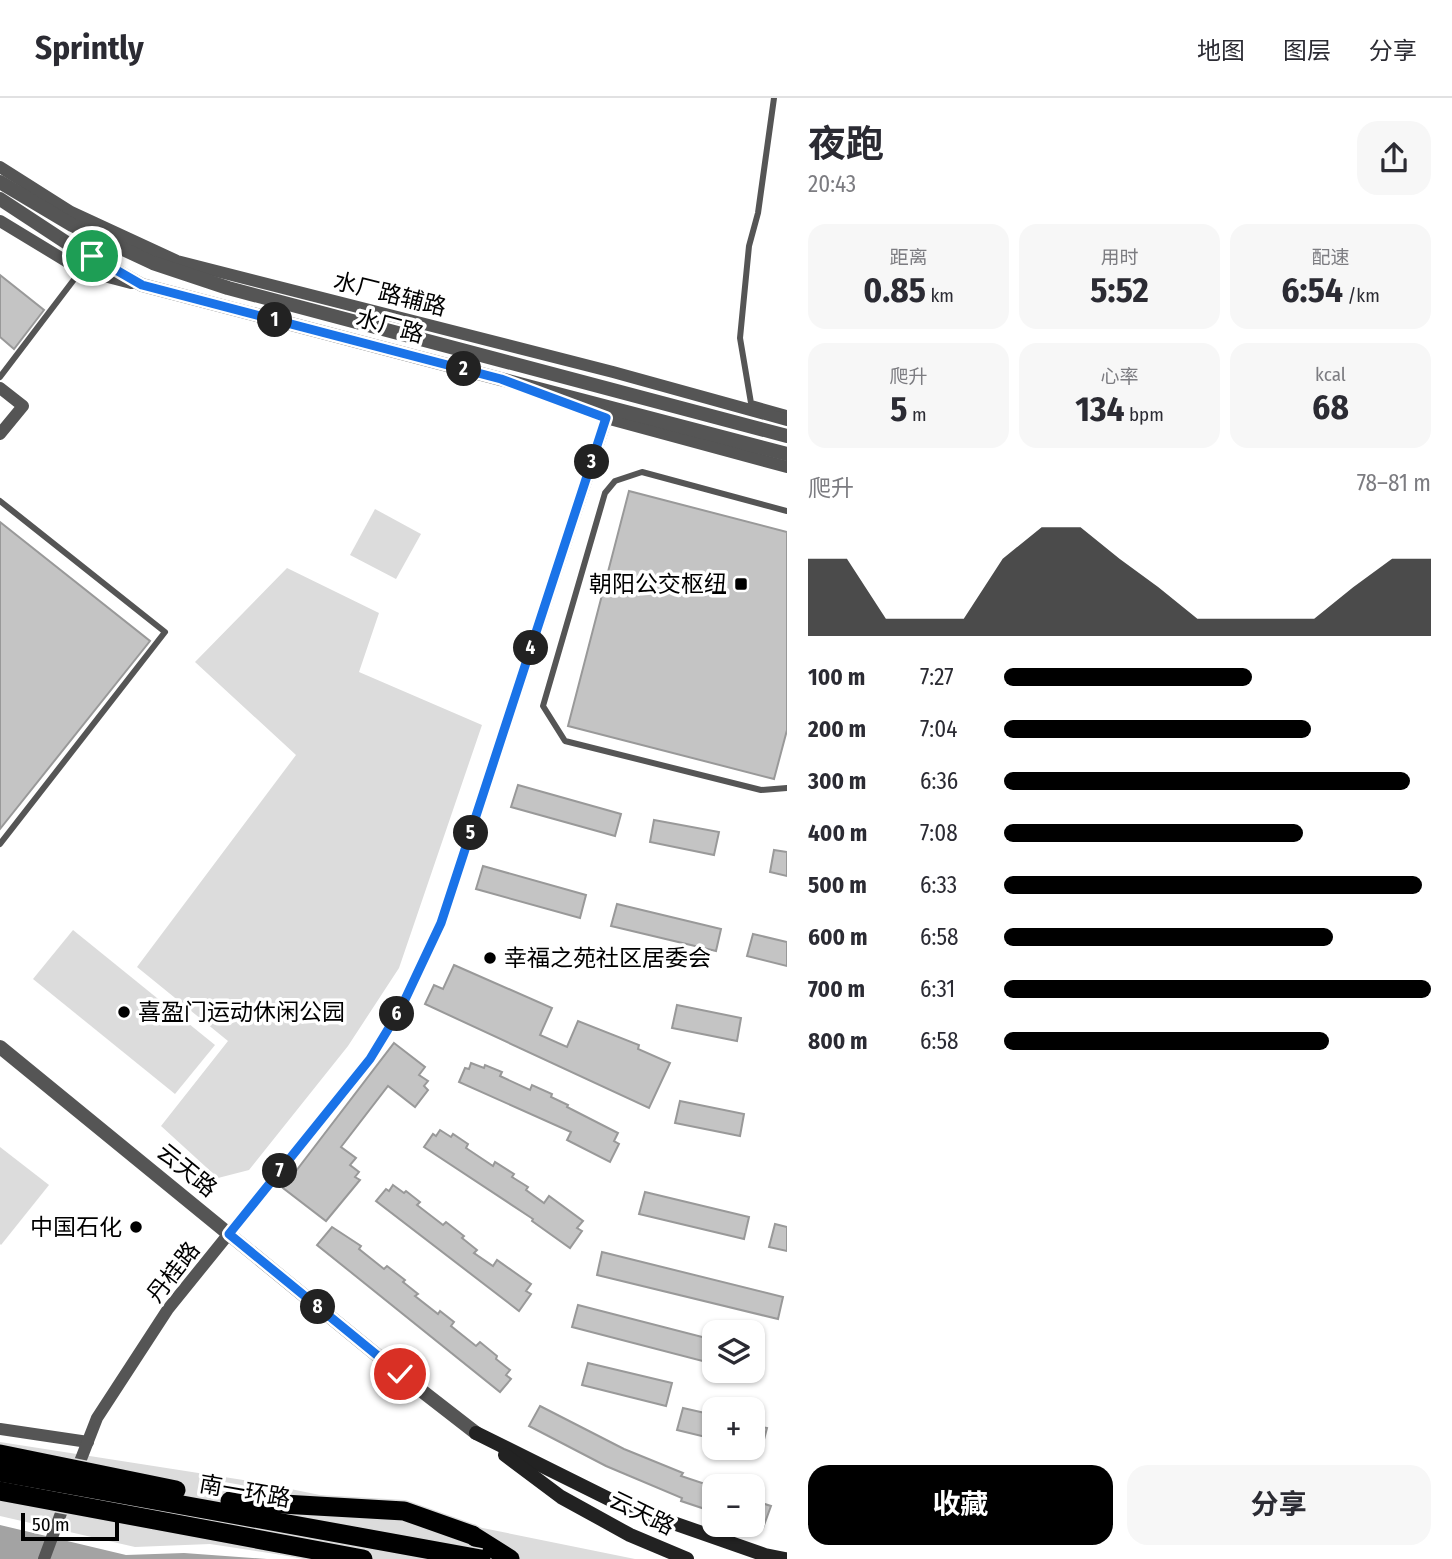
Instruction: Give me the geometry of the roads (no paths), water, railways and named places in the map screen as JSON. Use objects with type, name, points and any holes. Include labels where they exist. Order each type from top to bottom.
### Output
[{"type":"highway","points":[[0,1454],[234,1502],[404,1511],[472,1535],[510,1559]]},
{"type":"highway","name":"南一环路","points":[[0,1472],[481,1559]]},
{"type":"highway","name":"南一环路","points":[[0,1491],[363,1559]]},
{"type":"main road","name":"云天路","points":[[476,1433],[561,1497],[630,1535],[687,1559]]},
{"type":"main road","name":"云天路","points":[[476,1433],[619,1504],[765,1555],[785,1559]]},
{"type":"street","name":"水厂路辅路","points":[[0,167],[71,212],[177,261],[613,372],[787,420]]},
{"type":"street","name":"水厂路","points":[[0,182],[72,225],[153,263],[191,276],[787,436]]},
{"type":"street","name":"水厂路","points":[[0,199],[142,285],[501,379],[608,413],[787,454]]},
{"type":"street","points":[[0,221],[81,270],[424,359]]},
{"type":"street","points":[[0,388],[23,406],[0,434]]},
{"type":"street","points":[[608,413],[787,467]]},
{"type":"street","name":"丹桂路","points":[[44,1559],[97,1418],[168,1309],[370,1059],[401,1008],[441,923],[608,413]]},
{"type":"street","name":"云天路","points":[[0,1047],[476,1433]]},
{"type":"street","points":[[0,1429],[88,1442]]},
{"type":"lane","points":[[774,98],[758,213],[749,246],[740,338],[751,403],[787,413]]},
{"type":"lane","points":[[0,377],[92,256]]},
{"type":"lane","points":[[787,511],[642,472],[615,481],[606,492],[543,706],[565,741],[761,790],[787,788]]},
{"type":"lane","points":[[0,501],[165,632],[0,844]]},
{"type":"place","name":"朝阳公交枢纽","points":[[741,584]]},
{"type":"place","name":"幸福之苑社区居委会","points":[[490,958]]},
{"type":"place","name":"喜盈门运动休闲公园","points":[[124,1012]]},
{"type":"place","name":"中国石化","points":[[136,1227]]}]
